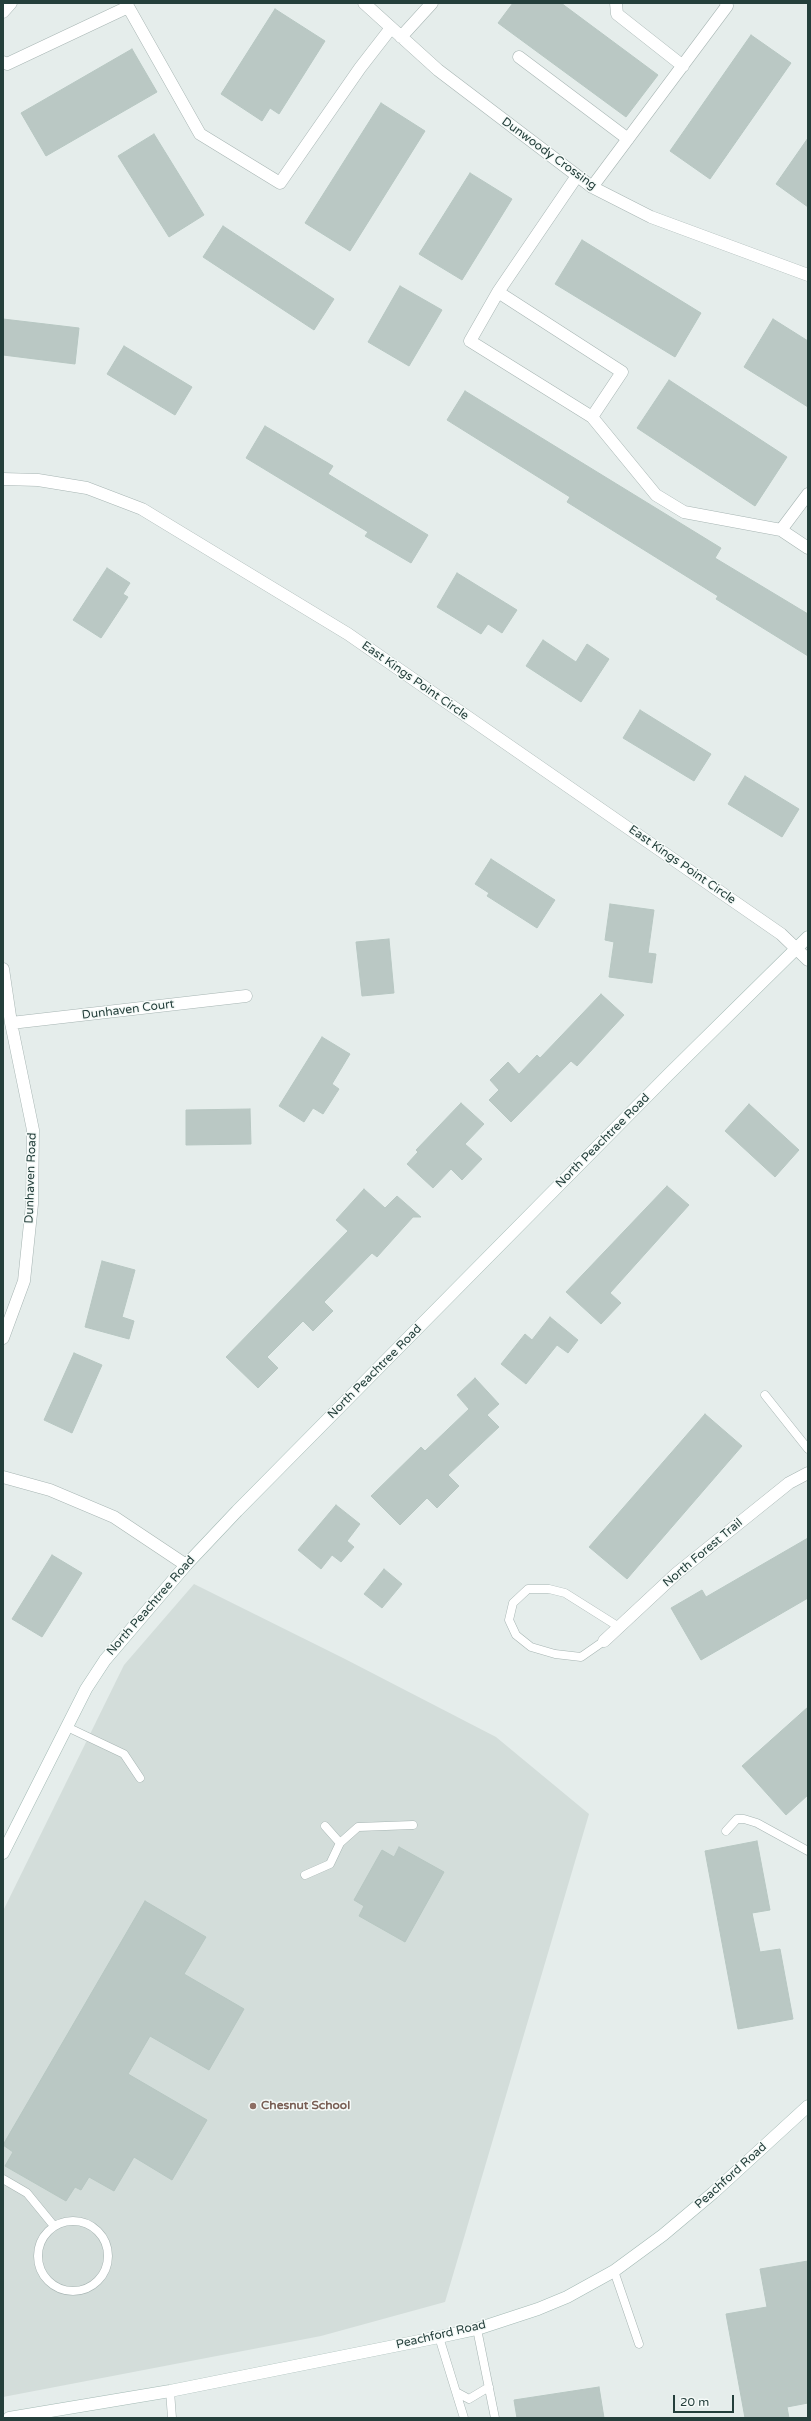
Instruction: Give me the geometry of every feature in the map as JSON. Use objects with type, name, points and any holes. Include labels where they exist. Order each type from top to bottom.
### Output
[{"type":"street","points":[[3,12],[11,3]]},
{"type":"street","name":"Dunwoody Crossing","points":[[364,3],[438,70],[592,187],[658,220],[807,271]]},
{"type":"street","points":[[401,37],[432,3]]},
{"type":"street","points":[[616,3],[617,14],[683,66]]},
{"type":"street","points":[[592,187],[727,6],[726,3]]},
{"type":"street","points":[[3,62],[7,64],[127,5],[200,134],[280,183],[360,68],[392,28]]},
{"type":"street","points":[[519,56],[628,139]]},
{"type":"street","points":[[577,176],[498,292],[470,341],[592,416],[656,496],[684,512],[781,530],[808,548]]},
{"type":"street","points":[[498,292],[622,372],[592,416]]},
{"type":"street","name":"East Kings Point Circle","points":[[3,479],[38,480],[87,488],[142,509],[348,634],[781,934],[797,948]]},
{"type":"street","points":[[781,530],[808,494]]},
{"type":"street","name":"North Peachtree Road","points":[[3,1853],[86,1689],[105,1660],[186,1565],[668,1075],[808,937]]},
{"type":"street","points":[[797,948],[808,960]]},
{"type":"street","name":"Dunhaven Road","points":[[3,969],[11,1023],[33,1130],[32,1204],[24,1281],[3,1338]]},
{"type":"street","name":"Dunhaven Court","points":[[11,1023],[246,996]]},
{"type":"street","name":"North Forest Trail","points":[[604,1641],[677,1574],[788,1483],[808,1473]]},
{"type":"street","points":[[3,1477],[50,1490],[114,1517],[186,1565]]},
{"type":"street","name":"Peachford Road","points":[[9,2418],[170,2391],[439,2337],[477,2329],[538,2309],[567,2297],[614,2271],[663,2235],[713,2193],[808,2106]]},
{"type":"lane","points":[[765,1395],[808,1449]]},
{"type":"lane","points":[[604,1641],[581,1657],[555,1654],[531,1647],[516,1634],[509,1620],[513,1603],[528,1589],[548,1589],[565,1593],[619,1627]]},
{"type":"lane","points":[[67,1727],[124,1754],[140,1778]]},
{"type":"lane","points":[[726,1831],[737,1819],[744,1819],[757,1823],[808,1851]]},
{"type":"lane","points":[[305,1875],[330,1864],[340,1843],[358,1826],[413,1825]]},
{"type":"lane","points":[[325,1826],[340,1843]]},
{"type":"lane","points":[[3,2179],[27,2193],[54,2226]]},
{"type":"lane","points":[[65,2221],[88,2224],[98,2230],[105,2239],[108,2250],[107,2267],[98,2282],[88,2289],[77,2292],[65,2291],[54,2286],[45,2278],[39,2267],[37,2256],[40,2244],[46,2233],[54,2226],[65,2221]]},
{"type":"lane","points":[[614,2271],[639,2344]]},
{"type":"lane","points":[[477,2329],[495,2418]]},
{"type":"lane","points":[[439,2337],[464,2418]]},
{"type":"lane","points":[[456,2392],[469,2399],[488,2387]]},
{"type":"lane","points":[[170,2391],[172,2418]]},
{"type":"shaded area","name":"Chesnut School","points":[[194,1584],[345,1659],[496,1737],[589,1814],[445,2302],[321,2336],[3,2397],[3,1911],[124,1665]]},
{"type":"building","points":[[513,3],[561,3],[658,75],[626,117],[498,23]]},
{"type":"building","points":[[275,9],[325,41],[279,114],[270,108],[262,121],[221,94]]},
{"type":"building","points":[[751,35],[791,63],[710,179],[670,151]]},
{"type":"building","points":[[132,49],[157,92],[46,156],[21,113]]},
{"type":"building","points":[[381,103],[425,131],[350,251],[305,223]]},
{"type":"building","points":[[154,134],[204,215],[169,237],[118,156]]},
{"type":"building","points":[[808,138],[808,207],[776,184]]},
{"type":"building","points":[[470,173],[512,199],[462,280],[419,254]]},
{"type":"building","points":[[223,226],[334,299],[314,330],[203,257]]},
{"type":"building","points":[[582,240],[701,313],[675,357],[555,284]]},
{"type":"building","points":[[400,286],[442,310],[409,366],[368,342]]},
{"type":"building","points":[[3,319],[79,328],[75,364],[3,355]]},
{"type":"building","points":[[773,319],[808,341],[808,407],[744,367]]},
{"type":"building","points":[[124,346],[192,387],[175,415],[107,374]]},
{"type":"building","points":[[669,380],[787,457],[755,506],[637,428]]},
{"type":"building","points":[[465,391],[721,548],[715,558],[808,614],[808,656],[716,599],[718,596],[567,502],[570,497],[447,420]]},
{"type":"building","points":[[265,426],[333,466],[328,474],[428,535],[411,563],[365,536],[368,532],[246,458]]},
{"type":"building","points":[[107,568],[130,583],[123,594],[128,597],[101,638],[73,620]]},
{"type":"building","points":[[457,573],[517,610],[502,633],[488,624],[481,634],[437,607]]},
{"type":"building","points":[[543,640],[576,662],[587,644],[609,659],[581,702],[526,666]]},
{"type":"building","points":[[640,710],[711,754],[694,781],[623,738]]},
{"type":"building","points":[[745,776],[799,809],[782,837],[728,804]]},
{"type":"building","points":[[491,859],[555,900],[537,928],[487,896],[489,893],[475,884]]},
{"type":"building","points":[[610,904],[654,910],[648,953],[656,954],[652,983],[609,977],[614,942],[605,940]]},
{"type":"building","points":[[389,939],[394,993],[362,996],[356,942]]},
{"type":"building","points":[[601,994],[624,1015],[577,1066],[571,1061],[511,1122],[489,1100],[499,1090],[490,1080],[508,1062],[519,1074],[537,1055],[540,1058]]},
{"type":"building","points":[[322,1037],[350,1054],[332,1084],[339,1089],[323,1114],[313,1108],[304,1122],[279,1106]]},
{"type":"building","points":[[461,1103],[484,1124],[465,1144],[482,1159],[462,1180],[451,1169],[433,1188],[407,1164],[418,1152],[416,1150]]},
{"type":"building","points":[[749,1104],[799,1150],[775,1177],[725,1131]]},
{"type":"building","points":[[250,1109],[251,1144],[186,1145],[186,1110]]},
{"type":"building","points":[[667,1186],[689,1205],[610,1293],[621,1303],[601,1324],[566,1292]]},
{"type":"building","points":[[364,1189],[385,1208],[397,1196],[421,1217],[413,1217],[377,1257],[372,1253],[324,1302],[333,1311],[313,1331],[303,1321],[267,1357],[278,1368],[258,1388],[226,1357],[348,1231],[336,1220]]},
{"type":"building","points":[[102,1261],[135,1270],[122,1317],[134,1321],[129,1339],[85,1327]]},
{"type":"building","points":[[550,1317],[578,1340],[568,1353],[557,1345],[526,1384],[501,1364],[525,1334],[532,1340]]},
{"type":"building","points":[[74,1353],[102,1365],[72,1433],[44,1420]]},
{"type":"building","points":[[475,1378],[499,1404],[487,1415],[499,1427],[448,1475],[459,1486],[437,1508],[427,1498],[400,1525],[371,1496],[421,1447],[425,1451],[469,1409],[457,1395]]},
{"type":"building","points":[[705,1414],[742,1446],[627,1579],[589,1547]]},
{"type":"building","points":[[336,1505],[360,1524],[347,1541],[354,1547],[341,1562],[332,1555],[321,1569],[298,1550]]},
{"type":"building","points":[[808,1538],[808,1598],[701,1660],[671,1608],[702,1590],[706,1597]]},
{"type":"building","points":[[52,1555],[82,1573],[42,1637],[12,1619]]},
{"type":"building","points":[[384,1569],[402,1584],[382,1608],[364,1594]]},
{"type":"building","points":[[808,1707],[808,1795],[786,1815],[742,1766]]},
{"type":"building","points":[[757,1841],[770,1910],[752,1913],[760,1952],[780,1949],[793,2019],[738,2029],[705,1851]]},
{"type":"building","points":[[399,1847],[444,1872],[405,1942],[359,1916],[364,1906],[354,1900],[382,1850],[394,1857]]},
{"type":"building","points":[[145,1901],[206,1937],[184,1974],[244,2009],[209,2070],[150,2036],[128,2074],[207,2120],[172,2180],[134,2157],[114,2191],[89,2177],[81,2190],[75,2187],[66,2201],[5,2166],[13,2152],[3,2145]]},
{"type":"building","points":[[808,2261],[808,2403],[787,2407],[789,2418],[745,2418],[726,2314],[767,2307],[760,2269]]},
{"type":"building","points":[[599,2387],[604,2418],[517,2418],[514,2400]]},
{"type":"place","name":"Chesnut School","points":[[253,2106]]}]
